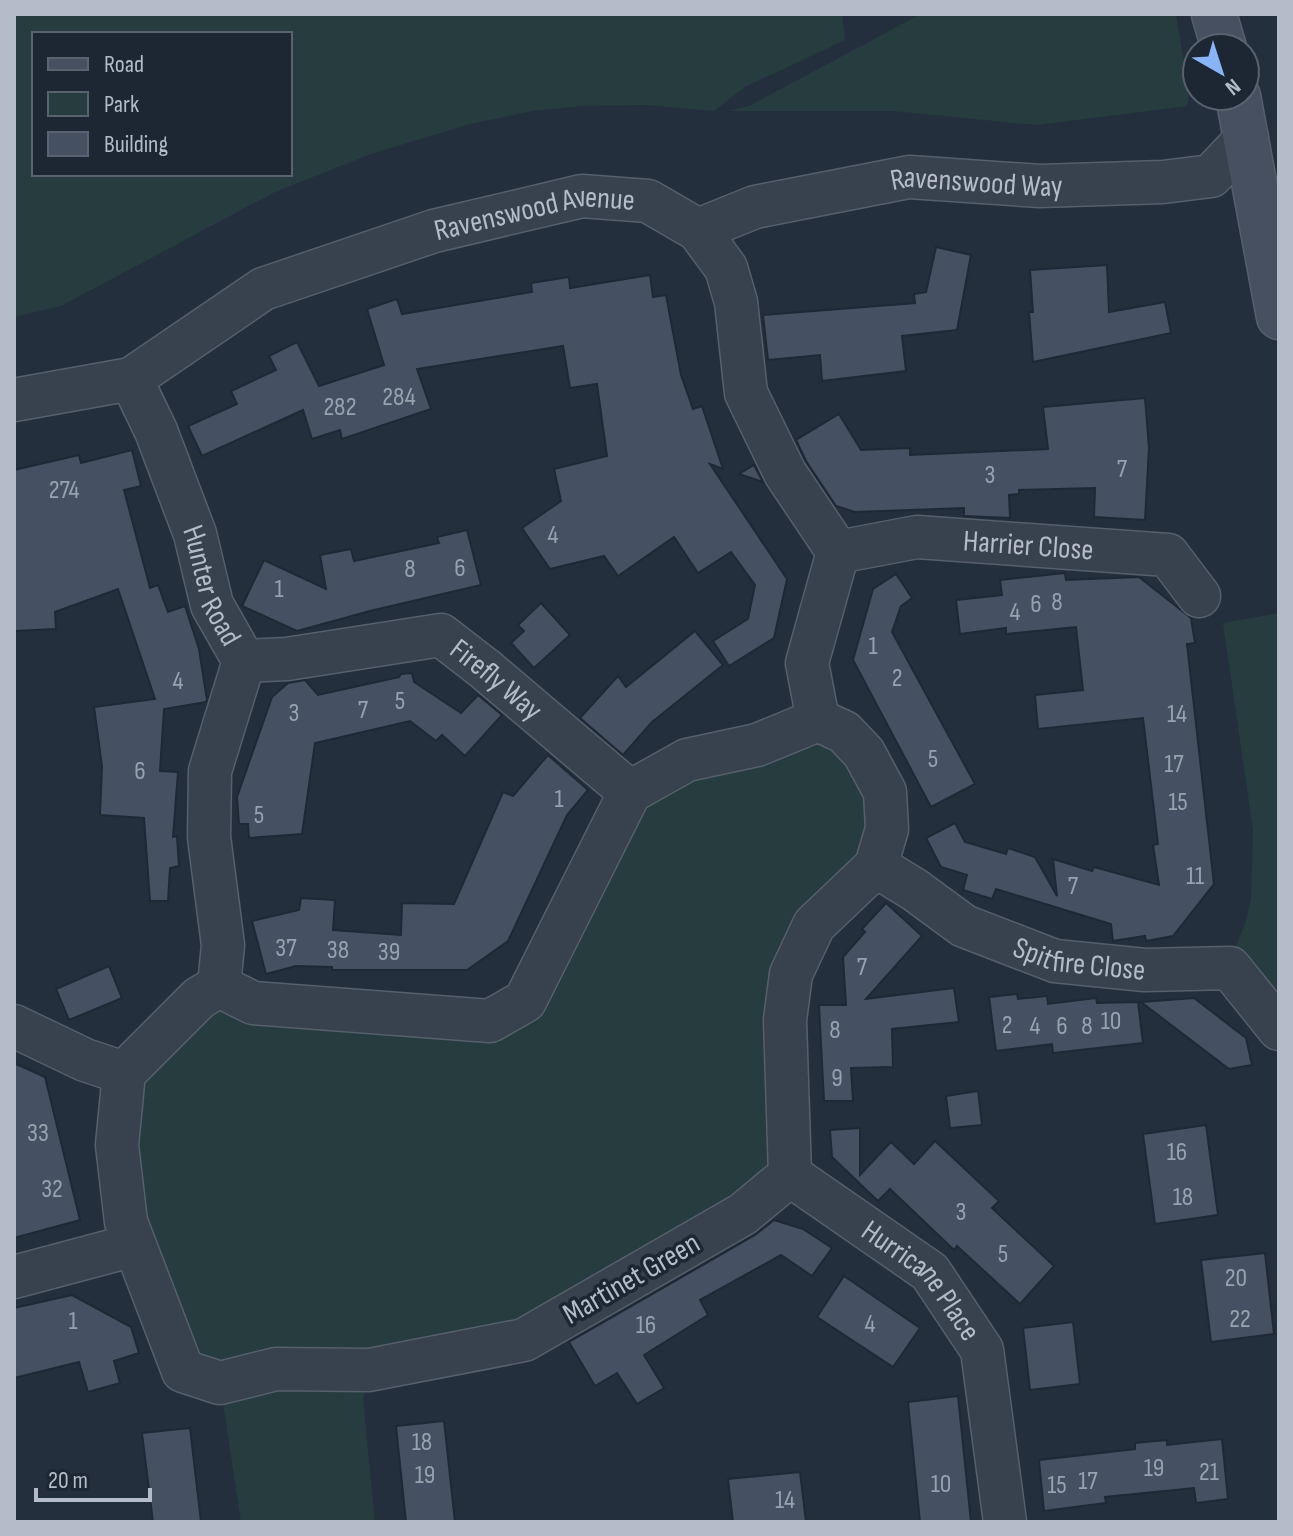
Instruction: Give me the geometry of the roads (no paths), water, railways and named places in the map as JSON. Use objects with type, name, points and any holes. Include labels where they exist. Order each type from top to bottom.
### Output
[{"type":"street","points":[[1241,112],[1279,317]]},
{"type":"street","name":"Ravenswood Way","points":[[698,230],[755,207],[909,177],[1040,186],[1163,182],[1211,176],[1247,138]]},
{"type":"street","name":"Ravenswood Avenue","points":[[14,400],[131,379],[263,289],[434,231],[582,196],[648,201],[698,230],[726,268],[736,302],[746,393],[785,473],[838,552]]},
{"type":"street","name":"Hunter Road","points":[[131,379],[156,431],[195,534],[212,605],[244,661],[210,771],[209,837],[223,945],[219,986]]},
{"type":"street","name":"Harrier Close","points":[[838,552],[917,537],[1168,555],[1199,596]]},
{"type":"street","points":[[818,720],[807,663],[838,552]]},
{"type":"street","name":"Firefly Way","points":[[244,661],[287,659],[441,635],[630,792]]},
{"type":"street","points":[[14,1026],[85,1060],[124,1073],[199,998],[219,986],[253,1003],[490,1021],[525,1001],[630,792],[687,760],[757,745],[818,720],[844,732],[864,753],[885,792],[887,829],[876,866],[814,925],[791,974],[785,1020],[790,1175]]},
{"type":"street","name":"Spitfire Close","points":[[876,866],[964,926],[1055,961],[1145,970],[1230,968],[1279,1029]]},
{"type":"street","name":"Martinet Green","points":[[124,1073],[117,1145],[126,1222],[183,1371],[220,1383],[276,1369],[369,1370],[524,1340],[743,1214],[790,1175]]},
{"type":"street","name":"Hurricane Place","points":[[790,1175],[930,1272],[982,1350],[1005,1522]]},
{"type":"street","points":[[14,1277],[134,1245]]}]
